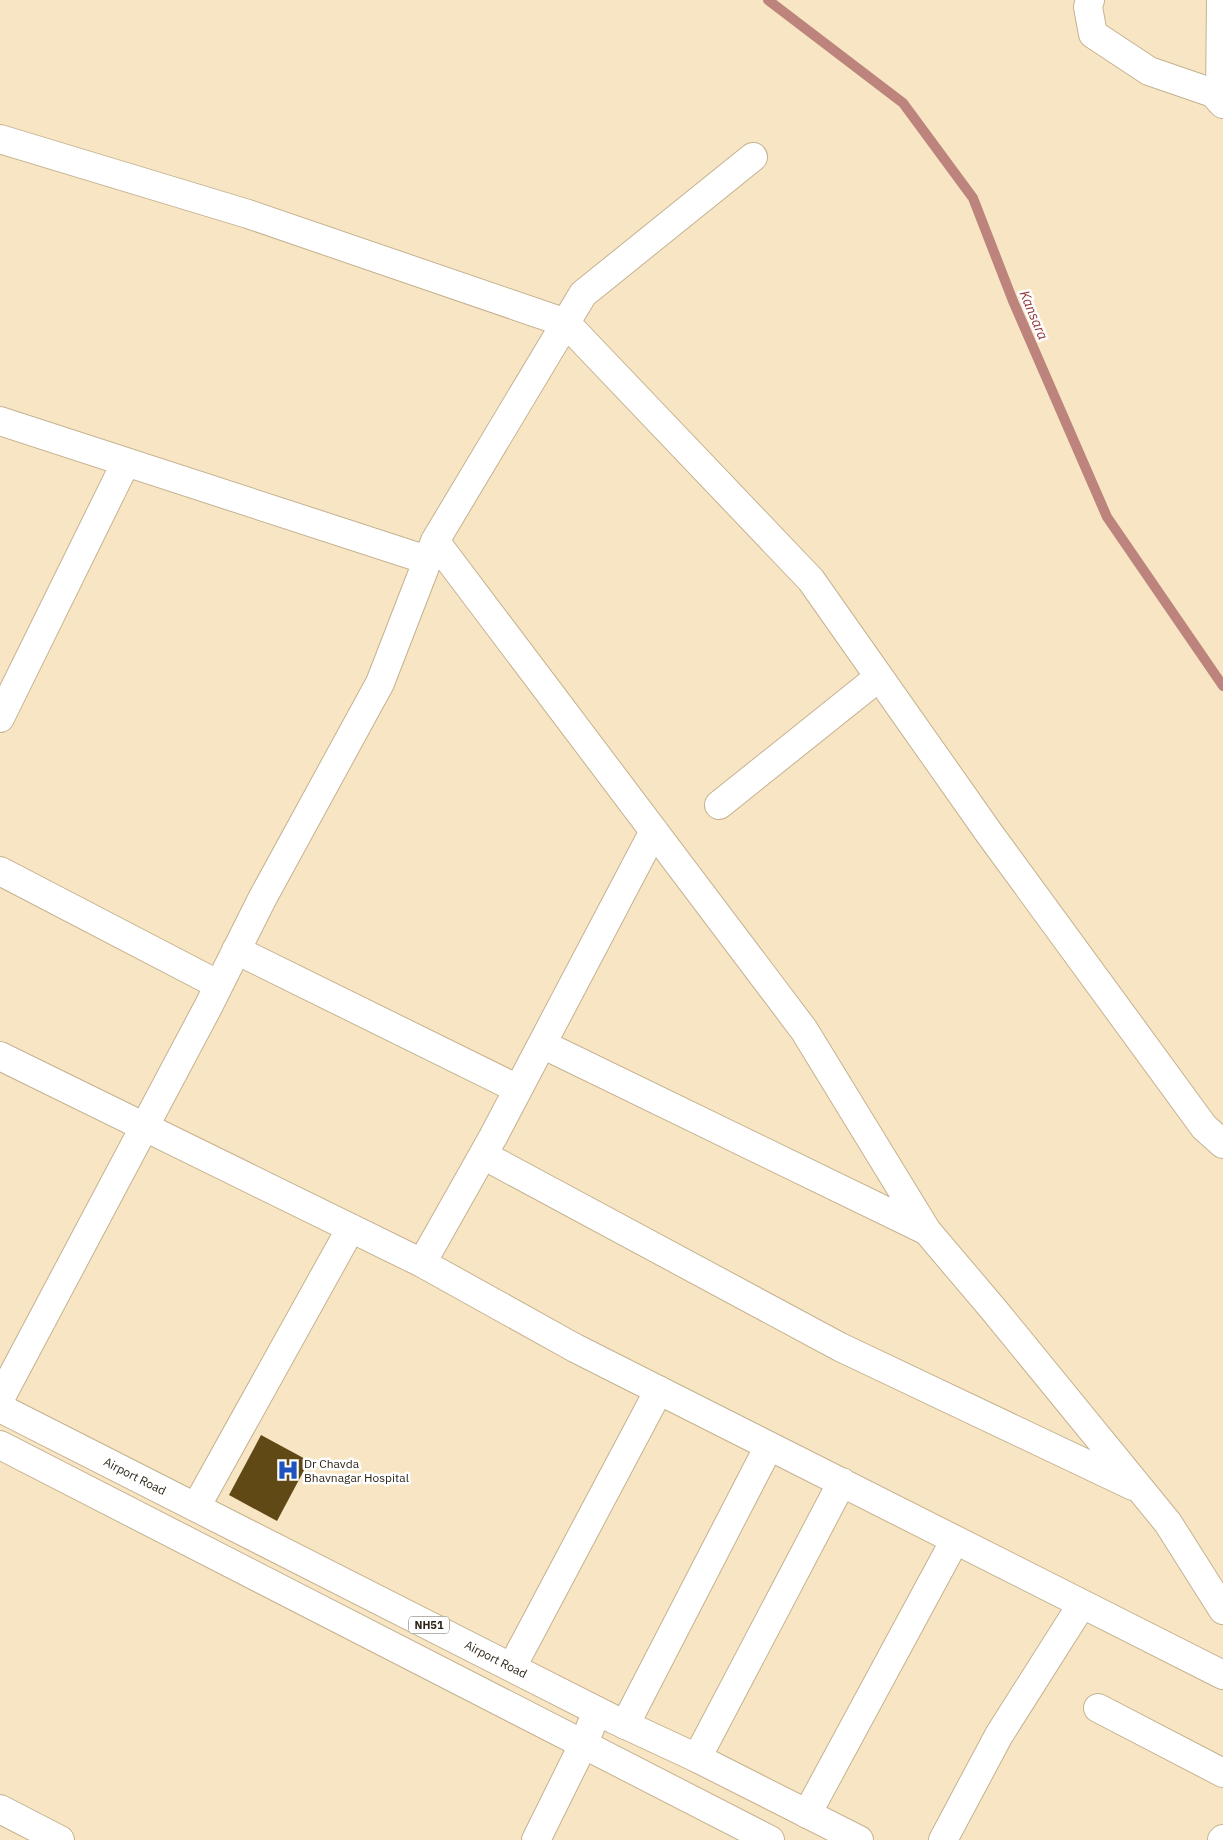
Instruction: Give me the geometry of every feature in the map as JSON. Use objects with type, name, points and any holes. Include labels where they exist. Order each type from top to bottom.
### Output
[{"type":"main road","points":[[1090,0],[1088,7],[1093,34],[1149,71],[1213,93],[1222,102]]},
{"type":"main road","points":[[1222,0],[1222,102]]},
{"type":"main road","points":[[0,139],[248,214],[566,323],[811,580],[989,833],[1204,1127],[1223,1144]]},
{"type":"main road","points":[[0,1398],[236,950],[380,683],[431,551],[583,294],[754,157]]},
{"type":"main road","points":[[0,421],[126,462],[431,551],[654,831],[804,1030],[926,1231],[994,1310],[1168,1524],[1223,1610]]},
{"type":"main road","points":[[0,718],[126,462]]},
{"type":"main road","points":[[719,806],[879,677]]},
{"type":"main road","points":[[422,1263],[483,1155],[654,831]]},
{"type":"main road","points":[[0,871],[219,985]]},
{"type":"main road","points":[[236,950],[518,1089]]},
{"type":"main road","points":[[542,1044],[926,1231]]},
{"type":"main road","points":[[0,1056],[422,1263],[575,1348],[1223,1675]]},
{"type":"main road","points":[[483,1155],[840,1347],[1139,1488]]},
{"type":"main road","points":[[196,1507],[351,1228]]},
{"type":"main road","points":[[512,1667],[659,1390]]},
{"type":"main road","name":"Airport Road","points":[[0,1408],[597,1711],[697,1758],[859,1840]]},
{"type":"main road","name":"NH51","points":[[0,1445],[770,1840]]},
{"type":"main road","points":[[625,1725],[770,1446]]},
{"type":"main road","points":[[697,1758],[842,1482]]},
{"type":"main road","points":[[807,1814],[955,1540]]},
{"type":"main road","points":[[943,1840],[999,1735],[1082,1604]]},
{"type":"main road","points":[[1098,1708],[1223,1773]]},
{"type":"main road","points":[[536,1840],[584,1744],[597,1711]]},
{"type":"main road","points":[[0,1809],[60,1840]]},
{"type":"building","points":[[261,1435],[309,1461],[277,1521],[229,1495]]},
{"type":"waterway","name":"Kansara","points":[[768,0],[903,103],[973,198],[1013,301],[1107,517],[1223,686]]},
{"type":"place","name":"Dr Chavda Bhavnagar Hospital","points":[[288,1470]]}]
